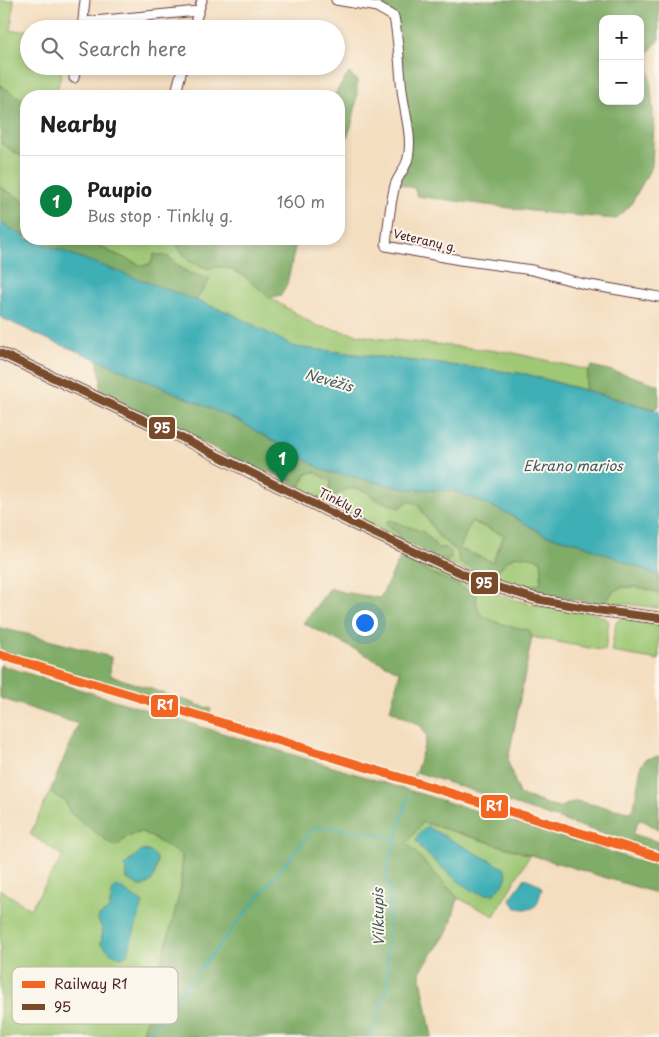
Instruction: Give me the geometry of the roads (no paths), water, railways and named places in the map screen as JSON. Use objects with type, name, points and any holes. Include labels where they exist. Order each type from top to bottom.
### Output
[{"type":"main road","name":"Tinklų g.","points":[[0,353],[174,434],[350,522],[478,581],[536,599],[596,610],[659,618]]},
{"type":"street","points":[[83,20],[85,0]]},
{"type":"street","points":[[196,20],[202,0]]},
{"type":"street","name":"Veteranų g.","points":[[336,0],[377,7],[394,17],[396,26],[400,52],[402,91],[410,143],[408,159],[396,183],[390,210],[386,246],[460,260],[532,270],[584,284],[659,297]]},
{"type":"street","points":[[123,20],[198,11]]},
{"type":"street","points":[[177,90],[181,75]]},
{"type":"water","name":"Ekrano marios","points":[[0,222],[20,234],[20,245],[46,245],[230,313],[295,347],[526,374],[659,411],[659,576],[579,543],[545,535],[507,513],[456,491],[408,489],[325,471],[237,420],[49,340],[0,317]]},
{"type":"water","points":[[428,826],[504,868],[507,874],[505,882],[494,894],[479,893],[465,886],[433,859],[416,840]]},
{"type":"water","points":[[141,851],[152,853],[157,862],[151,881],[140,886],[127,879],[127,871],[124,866]]},
{"type":"water","points":[[525,878],[539,884],[542,889],[535,907],[528,909],[516,908],[510,899]]},
{"type":"water","points":[[118,886],[143,903],[127,955],[121,957],[111,953],[101,944],[103,930],[98,920],[99,916],[109,909],[113,890]]},
{"type":"waterway","name":"Vilktupis","points":[[368,1037],[376,1022],[388,986],[387,956],[390,891],[386,873],[408,796]]},
{"type":"waterway","points":[[178,996],[315,827],[366,832],[396,840]]},
{"type":"waterway","points":[[145,1037],[156,1024]]},
{"type":"railway","points":[[0,655],[659,857]]},
{"type":"rail line","name":"R1","points":[[0,655],[659,857]]},
{"type":"place","name":"Paupio","points":[[282,483]]},
{"type":"water label","name":"Nevėžis","points":[[329,380]]}]
